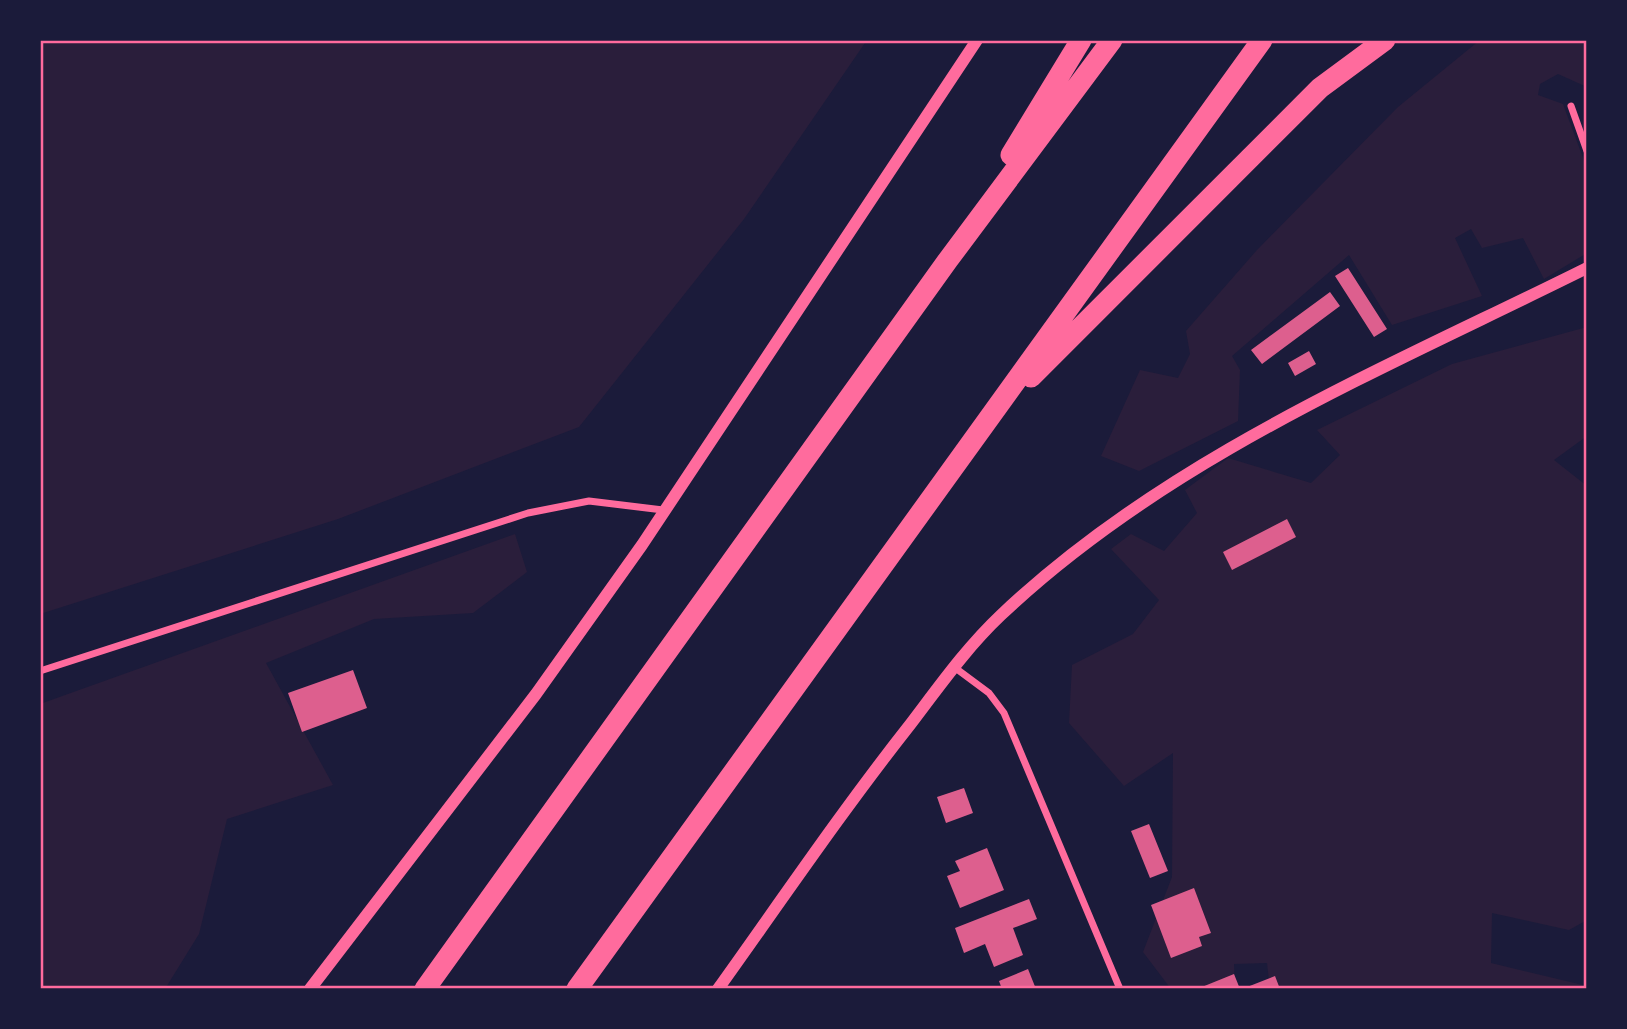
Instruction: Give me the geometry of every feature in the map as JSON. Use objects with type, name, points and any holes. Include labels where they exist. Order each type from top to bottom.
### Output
[{"type":"highway","points":[[948,260],[1081,40]]},
{"type":"highway","points":[[425,989],[948,260],[1112,40]]},
{"type":"highway","points":[[577,989],[1262,40]]},
{"type":"highway","points":[[985,423],[1320,88],[1385,40]]},
{"type":"street","points":[[310,989],[536,694],[663,510],[978,40]]},
{"type":"street","points":[[1571,106],[1587,151]]},
{"type":"street","points":[[718,989],[873,771],[954,667],[999,617],[1065,557],[1186,473],[1269,427],[1587,268]]},
{"type":"street","points":[[40,671],[528,513],[589,501],[663,510]]},
{"type":"street","points":[[954,667],[989,693],[1004,713],[1121,989]]},
{"type":"shaded area","points":[[40,40],[867,40],[744,219],[579,427],[338,519],[40,614]]},
{"type":"shaded area","points":[[1480,40],[1587,40],[1587,87],[1558,74],[1540,84],[1538,95],[1563,104],[1586,166],[1587,253],[1544,279],[1523,238],[1482,248],[1471,229],[1455,238],[1482,296],[1392,325],[1349,255],[1232,356],[1240,370],[1238,421],[1139,471],[1101,456],[1140,370],[1178,378],[1190,354],[1186,331],[1257,250],[1398,107]]},
{"type":"shaded area","points":[[1587,327],[1587,436],[1554,460],[1587,486],[1587,920],[1569,930],[1492,913],[1491,963],[1587,986],[1587,989],[1270,989],[1267,963],[1234,964],[1235,989],[1171,989],[1143,952],[1172,877],[1173,753],[1124,786],[1069,723],[1072,665],[1133,634],[1159,600],[1111,549],[1131,534],[1164,551],[1197,513],[1185,490],[1228,458],[1311,483],[1340,455],[1317,430],[1452,364]]},
{"type":"shaded area","points":[[515,534],[527,572],[473,613],[374,619],[266,663],[333,785],[227,819],[199,934],[165,989],[40,989],[40,704]]},
{"type":"building","points":[[1348,268],[1387,329],[1374,337],[1335,276]]},
{"type":"building","points":[[1330,292],[1340,306],[1262,364],[1251,350]]},
{"type":"building","points":[[1309,351],[1316,364],[1295,376],[1288,363]]},
{"type":"building","points":[[1287,519],[1296,537],[1232,570],[1223,552]]},
{"type":"building","points":[[353,670],[367,708],[302,732],[288,693]]},
{"type":"building","points":[[964,788],[973,813],[946,823],[937,797]]},
{"type":"building","points":[[1149,824],[1168,871],[1150,878],[1131,831]]},
{"type":"building","points":[[987,848],[1004,890],[960,908],[947,876],[960,871],[955,861]]},
{"type":"building","points":[[1194,888],[1211,933],[1199,937],[1202,946],[1171,958],[1151,905]]},
{"type":"building","points":[[1029,899],[1037,919],[1013,928],[1023,955],[994,967],[985,944],[964,953],[955,928]]},
{"type":"building","points":[[1028,969],[1036,989],[1002,989],[999,981]]},
{"type":"building","points":[[1234,974],[1240,989],[1197,989]]},
{"type":"building","points":[[1275,976],[1280,989],[1242,989]]}]
